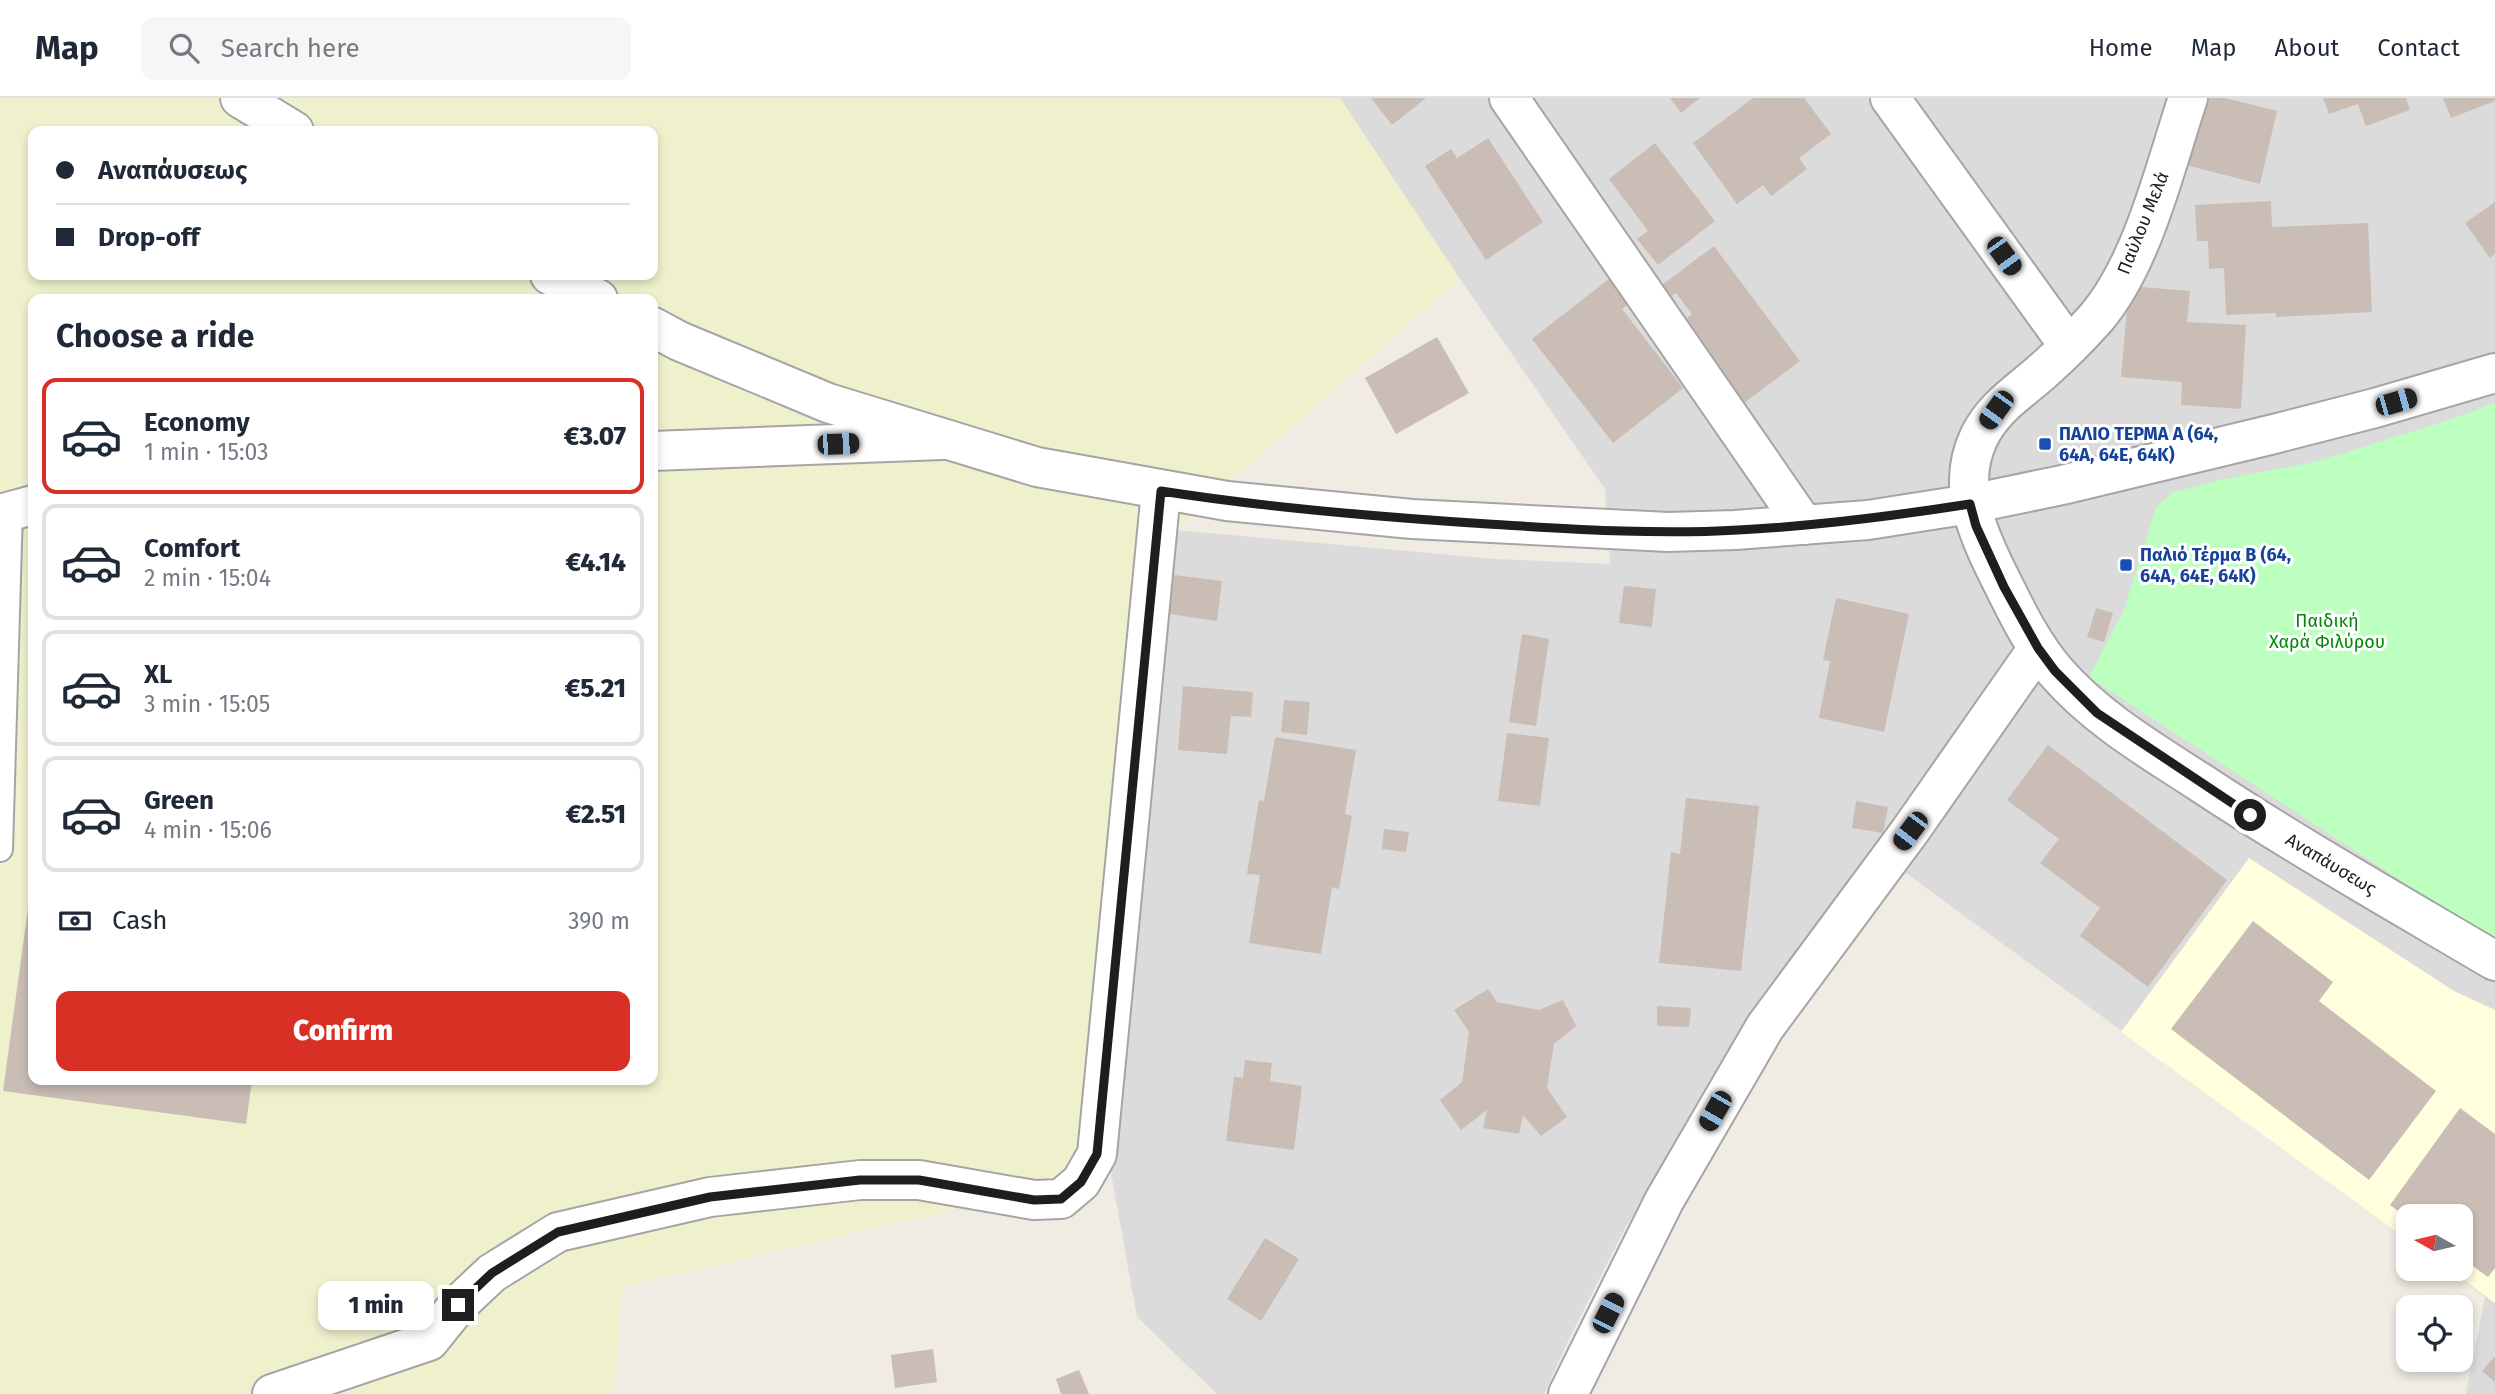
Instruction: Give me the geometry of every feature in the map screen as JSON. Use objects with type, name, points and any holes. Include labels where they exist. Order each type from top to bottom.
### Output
[{"type":"street","points":[[240,98],[286,126]]},
{"type":"street","points":[[1509,98],[1804,525]]},
{"type":"street","points":[[1890,98],[2069,346]]},
{"type":"street","name":"Παύλου Μελά","points":[[1970,504],[1968,488],[1972,458],[1988,421],[1996,410],[2069,346],[2097,316],[2127,268],[2142,235],[2188,98]]},
{"type":"street","points":[[560,280],[588,294]]},
{"type":"street","points":[[658,330],[828,403],[1037,467],[1227,501],[1412,519],[1668,532],[1867,520],[1970,504],[2062,485],[2274,434],[2495,373]]},
{"type":"street","points":[[658,451],[944,440]]},
{"type":"street","points":[[272,1394],[429,1341],[458,1305],[492,1273],[558,1232],[710,1197],[860,1180],[919,1180],[1034,1200],[1061,1199],[1081,1182],[1097,1154],[1161,491]]},
{"type":"street","name":"Αναπάυσεως","points":[[1970,504],[1983,545],[2038,648],[2097,713],[2130,737],[2326,862],[2495,961]]},
{"type":"street","points":[[1568,1394],[1664,1201],[1765,1027],[1910,831],[2038,648]]},
{"type":"lane","points":[[0,849],[14,510]]},
{"type":"shaded area","points":[[0,98],[1340,98],[1460,279],[1175,530],[1111,1173],[622,1287],[614,1394],[0,1394]]},
{"type":"shaded area","points":[[1335,98],[2495,98],[2495,1394],[2466,1394],[2470,1372],[2473,1372],[2473,1358],[2485,1297],[2463,1281],[2473,1281],[2473,1204],[2396,1204],[2396,1231],[1873,849],[1729,1057],[1623,1232],[1544,1394],[1217,1394],[1137,1317],[1111,1173],[1175,530],[1495,559],[1610,564],[1605,489]]},
{"type":"shaded area","points":[[2249,858],[2454,991],[2495,1010],[2495,1303],[2465,1281],[2473,1281],[2473,1204],[2396,1204],[2396,1231],[2121,1032]]},
{"type":"green space","name":"Παιδική Χαρά Φιλύρου","points":[[2495,403],[2495,942],[2089,677],[2124,610],[2156,508],[2172,493],[2219,480],[2315,462]]},
{"type":"building","points":[[1371,98],[1426,98],[1392,125]]},
{"type":"building","points":[[1670,98],[1700,98],[1681,113]]},
{"type":"building","points":[[1753,98],[1804,98],[1831,134],[1799,158],[1807,169],[1771,196],[1763,185],[1737,204],[1693,143]]},
{"type":"building","points":[[2198,98],[2225,98],[2277,111],[2260,184],[2182,164]]},
{"type":"building","points":[[2323,98],[2406,98],[2410,110],[2366,126],[2358,104],[2329,114]]},
{"type":"building","points":[[2443,98],[2495,98],[2495,101],[2451,118]]},
{"type":"building","points":[[1488,138],[1543,222],[1486,260],[1425,166],[1451,149],[1457,158]]},
{"type":"building","points":[[1655,143],[1715,221],[1658,265],[1637,239],[1648,231],[1609,179]]},
{"type":"building","points":[[2271,201],[2272,227],[2368,223],[2372,312],[2276,317],[2276,313],[2226,315],[2224,268],[2209,269],[2208,241],[2197,241],[2195,205]]},
{"type":"building","points":[[2495,202],[2495,254],[2490,258],[2465,223]]},
{"type":"building","points":[[1714,246],[1800,361],[1744,403],[1683,321],[1692,314],[1676,293],[1667,300],[1658,288]]},
{"type":"building","points":[[1614,275],[1633,300],[1622,309],[1683,388],[1613,443],[1532,339]]},
{"type":"building","points":[[2129,286],[2190,291],[2187,322],[2246,325],[2241,409],[2181,405],[2182,382],[2121,377]]},
{"type":"building","points":[[1437,337],[1469,393],[1396,434],[1365,378]]},
{"type":"building","points":[[1174,575],[1222,581],[1217,621],[1169,614]]},
{"type":"building","points":[[1624,586],[1656,589],[1652,627],[1619,623]]},
{"type":"building","points":[[1836,598],[1909,614],[1884,732],[1819,718],[1830,661],[1823,660]]},
{"type":"building","points":[[2096,608],[2113,613],[2104,642],[2087,637]]},
{"type":"building","points":[[1522,634],[1549,639],[1536,726],[1509,722]]},
{"type":"building","points":[[1183,686],[1253,692],[1251,717],[1231,716],[1227,754],[1178,750]]},
{"type":"building","points":[[1284,700],[1310,702],[1307,735],[1281,732]]},
{"type":"building","points":[[1507,733],[1549,738],[1540,806],[1498,801]]},
{"type":"building","points":[[1275,737],[1356,750],[1345,814],[1352,816],[1339,889],[1332,887],[1321,954],[1249,943],[1260,875],[1247,874],[1259,800],[1264,801]]},
{"type":"building","points":[[2048,745],[2227,880],[2148,987],[2080,936],[2100,908],[2040,863],[2059,839],[2007,800]]},
{"type":"building","points":[[1686,798],[1759,806],[1741,971],[1659,963],[1671,852],[1680,854]]},
{"type":"building","points":[[1856,801],[1888,807],[1883,833],[1852,828]]},
{"type":"building","points":[[1384,829],[1409,832],[1406,852],[1382,849]]},
{"type":"building","points":[[28,908],[28,1085],[251,1085],[246,1124],[3,1091]]},
{"type":"building","points":[[2253,921],[2333,982],[2319,1001],[2436,1091],[2369,1180],[2171,1029]]},
{"type":"building","points":[[1488,989],[1497,1002],[1539,1010],[1563,1000],[1576,1026],[1554,1044],[1547,1088],[1567,1117],[1541,1136],[1523,1115],[1519,1134],[1483,1128],[1487,1110],[1461,1130],[1440,1100],[1462,1082],[1469,1032],[1454,1010]]},
{"type":"building","points":[[1657,1006],[1691,1008],[1689,1027],[1657,1026]]},
{"type":"building","points":[[1245,1060],[1272,1063],[1270,1081],[1302,1086],[1294,1150],[1226,1141],[1234,1077],[1243,1078]]},
{"type":"building","points":[[2460,1108],[2495,1134],[2495,1268],[2488,1277],[2473,1266],[2473,1204],[2396,1204],[2396,1209],[2390,1205]]},
{"type":"building","points":[[1265,1238],[1299,1259],[1261,1321],[1227,1299]]},
{"type":"building","points":[[933,1349],[937,1382],[895,1388],[891,1355]]},
{"type":"building","points":[[2495,1356],[2495,1382],[2482,1371]]},
{"type":"building","points":[[1079,1370],[1089,1394],[1061,1394],[1056,1379]]},
{"type":"place","name":"ΠΑΛΙΟ ΤΕΡΜΑ A (64, 64Α, 64Ε, 64Κ)","points":[[2045,444]]},
{"type":"place","name":"Παλιό Τέρμα B (64, 64Α, 64Ε, 64Κ)","points":[[2126,565]]},
{"type":"route","points":[[458,1305],[492,1273],[558,1232],[710,1197],[860,1180],[919,1180],[1034,1200],[1061,1199],[1081,1182],[1097,1154],[1161,491],[1227,501],[1412,519],[1668,532],[1867,520],[1970,504],[1983,545],[2004,587],[2038,648],[2055,671],[2097,713],[2250,815]]}]
